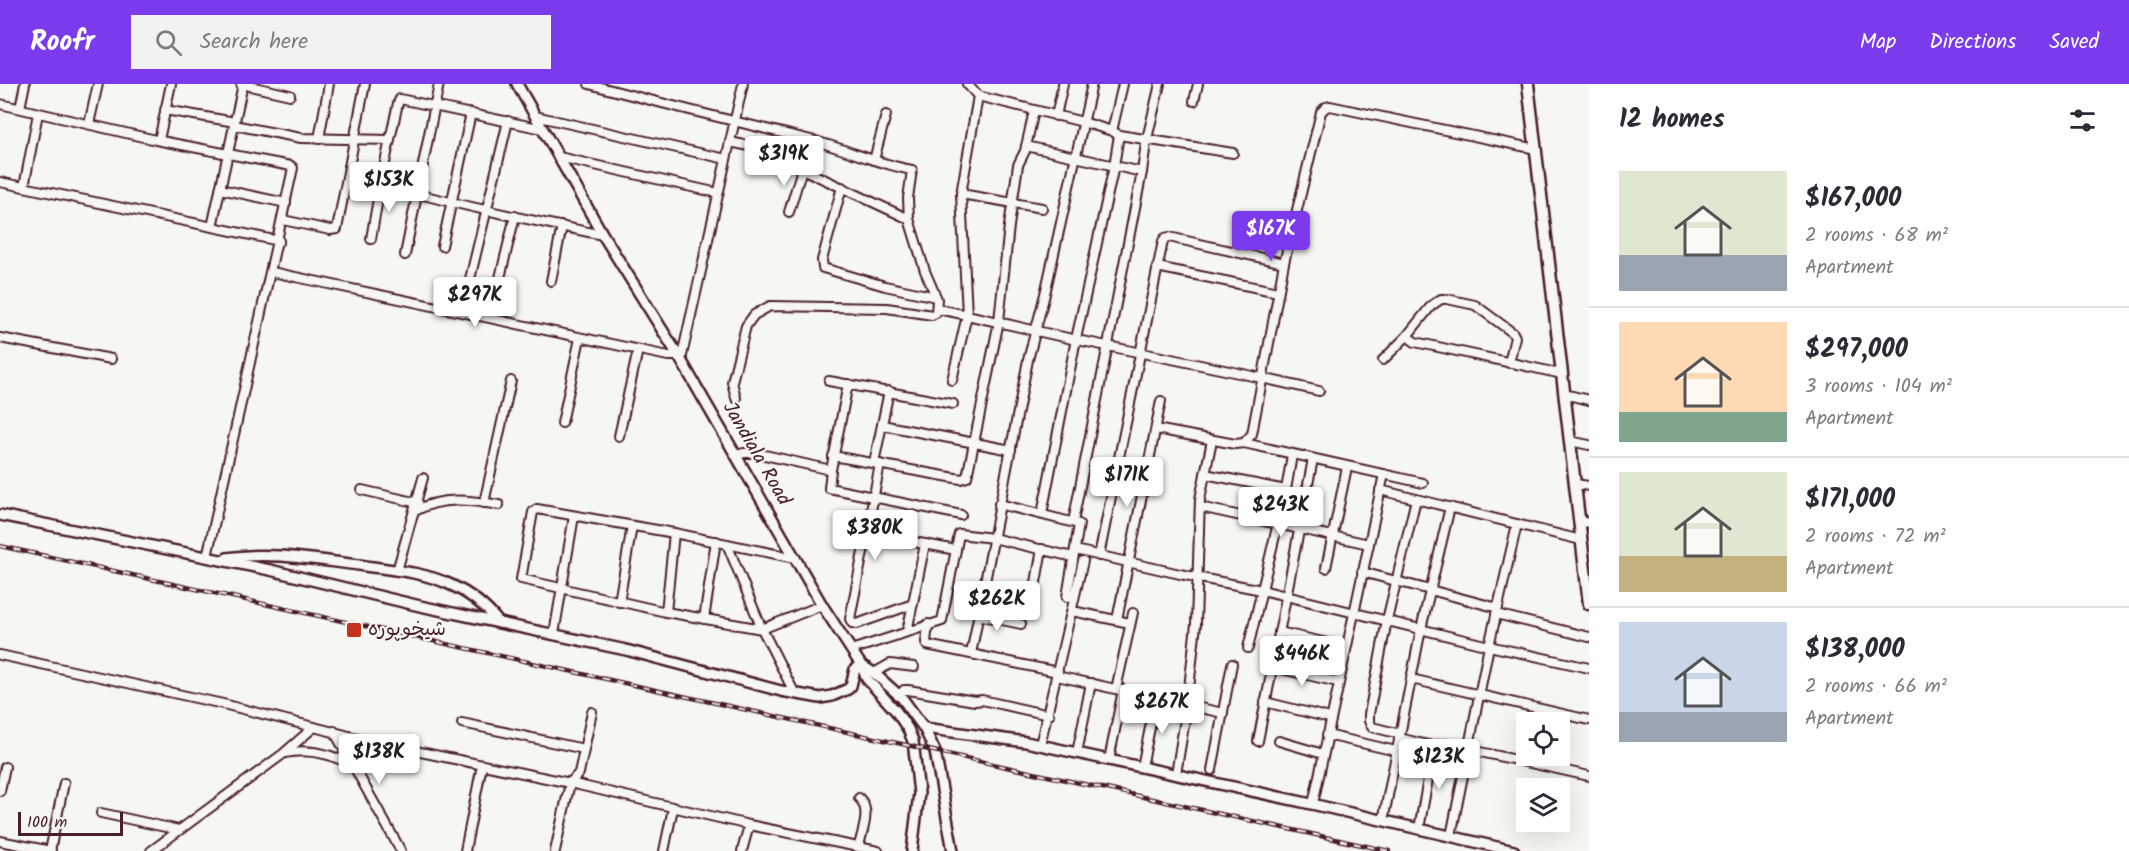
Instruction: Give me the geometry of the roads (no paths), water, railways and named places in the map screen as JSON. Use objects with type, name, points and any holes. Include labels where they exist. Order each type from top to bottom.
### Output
[{"type":"main road","points":[[1528,84],[1575,484],[1584,522],[1581,540],[1586,557],[1589,604]]},
{"type":"street","points":[[20,108],[25,84]]},
{"type":"street","points":[[89,124],[98,84]]},
{"type":"street","points":[[159,140],[171,84]]},
{"type":"street","points":[[212,227],[242,84],[290,95]]},
{"type":"street","points":[[319,139],[329,84]]},
{"type":"street","points":[[283,220],[336,230],[365,84]]},
{"type":"street","points":[[405,255],[440,84]]},
{"type":"street","name":"Jandiala Road","points":[[518,84],[603,235],[680,358],[822,605],[861,665],[867,679],[896,711],[908,729],[913,741],[919,793],[912,851]]},
{"type":"street","points":[[588,84],[812,141],[886,165],[912,170],[908,198],[909,219],[938,309]]},
{"type":"street","points":[[272,272],[680,358],[743,84]]},
{"type":"street","points":[[967,84],[978,96],[1083,122],[1115,133],[1233,153]]},
{"type":"street","points":[[1056,116],[1063,84]]},
{"type":"street","points":[[971,654],[1028,360],[1092,84]]},
{"type":"street","points":[[1042,514],[1076,339],[1114,166],[1115,133],[1123,84]]},
{"type":"street","points":[[1073,522],[1147,138],[1160,84]]},
{"type":"street","points":[[1194,101],[1198,84]]},
{"type":"street","points":[[952,380],[967,315],[961,194],[978,96]]},
{"type":"street","points":[[371,240],[398,100],[407,99],[543,129]]},
{"type":"street","points":[[0,104],[293,167],[279,241],[207,556]]},
{"type":"street","points":[[1244,443],[1252,434],[1284,263],[1321,112],[1326,107],[1342,108],[1536,148]]},
{"type":"street","points":[[165,110],[301,138],[390,140]]},
{"type":"street","points":[[833,456],[966,478],[968,476],[999,321],[1018,165],[1026,146],[1034,111]]},
{"type":"street","points":[[24,187],[38,112]]},
{"type":"street","points":[[442,246],[471,113]]},
{"type":"street","points":[[874,160],[886,115]]},
{"type":"street","points":[[536,116],[726,159]]},
{"type":"street","points":[[470,279],[508,121]]},
{"type":"street","points":[[730,142],[766,150],[909,219]]},
{"type":"street","points":[[1026,146],[1142,172]]},
{"type":"street","points":[[559,157],[718,193]]},
{"type":"street","points":[[789,212],[802,169]]},
{"type":"street","points":[[381,181],[389,187],[603,235]]},
{"type":"street","points":[[0,182],[279,241]]},
{"type":"street","points":[[842,187],[822,260],[824,269],[936,297]]},
{"type":"street","points":[[220,189],[286,203]]},
{"type":"street","points":[[961,194],[1042,208]]},
{"type":"street","points":[[499,282],[515,216]]},
{"type":"street","points":[[551,281],[562,226]]},
{"type":"street","points":[[1099,556],[1163,241],[1169,237],[1284,263]]},
{"type":"street","points":[[1157,267],[1278,292]]},
{"type":"street","points":[[1383,360],[1407,336],[1431,306],[1441,299],[1447,299],[1475,305],[1514,333],[1515,338],[1509,363]]},
{"type":"street","points":[[736,398],[732,382],[746,326],[761,310],[771,306],[887,308],[932,315],[938,309]]},
{"type":"street","points":[[938,309],[1319,391]]},
{"type":"street","points":[[1407,336],[1415,342],[1562,374]]},
{"type":"street","points":[[0,338],[111,359]]},
{"type":"street","points":[[562,423],[580,338]]},
{"type":"street","points":[[619,436],[638,350]]},
{"type":"street","points":[[484,503],[511,381]]},
{"type":"street","points":[[829,381],[953,404]]},
{"type":"street","points":[[848,384],[833,456],[830,489],[961,515]]},
{"type":"street","points":[[889,391],[882,425],[874,498],[849,615],[851,622],[857,624],[913,604]]},
{"type":"street","points":[[1564,394],[1589,399]]},
{"type":"street","points":[[1117,620],[1161,401]]},
{"type":"street","points":[[882,425],[1011,450]]},
{"type":"street","points":[[1156,429],[1235,444],[1244,443],[1423,483]]},
{"type":"street","points":[[1176,774],[1196,624],[1200,507],[1212,440]]},
{"type":"street","points":[[1570,441],[1589,445]]},
{"type":"street","points":[[736,455],[756,453],[831,470]]},
{"type":"street","points":[[1248,648],[1286,490],[1292,455]]},
{"type":"street","points":[[1258,741],[1313,459]]},
{"type":"street","points":[[1326,568],[1347,467]]},
{"type":"street","points":[[1205,474],[1286,490]]},
{"type":"street","points":[[1313,804],[1384,474]]},
{"type":"street","points":[[397,571],[423,478]]},
{"type":"street","points":[[1575,484],[1589,486]]},
{"type":"street","points":[[362,490],[416,507],[461,500],[499,505]]},
{"type":"street","points":[[1380,490],[1581,540]]},
{"type":"street","points":[[1416,499],[1387,620],[1369,721],[1372,727],[1434,746],[1441,744],[1589,776]]},
{"type":"street","points":[[999,504],[1079,524],[1067,597]]},
{"type":"street","points":[[1200,507],[1368,544]]},
{"type":"street","points":[[1383,820],[1421,629],[1450,507]]},
{"type":"street","points":[[795,558],[674,532],[539,509],[533,510],[521,579],[666,612],[762,628],[822,605]]},
{"type":"street","points":[[0,515],[207,556],[626,650],[795,694],[820,698],[832,696],[851,686],[855,669],[861,665],[874,673],[898,696],[913,711],[924,728],[935,751],[953,851]]},
{"type":"street","points":[[554,634],[574,516]]},
{"type":"street","points":[[1451,836],[1489,646],[1517,524]]},
{"type":"street","points":[[619,602],[632,525]]},
{"type":"street","points":[[666,612],[674,532]]},
{"type":"street","points":[[867,533],[956,550]]},
{"type":"street","points":[[851,650],[928,624],[940,623],[943,619],[960,534],[993,538],[1042,549],[1099,556],[1262,590],[1489,646],[1589,668]]},
{"type":"street","points":[[704,619],[716,542]]},
{"type":"street","points":[[727,544],[762,628],[795,694]]},
{"type":"street","points":[[907,632],[925,544]]},
{"type":"street","points":[[1033,599],[1042,549]]},
{"type":"street","points":[[218,559],[246,555],[297,557],[420,574],[464,591],[490,612],[499,623]]},
{"type":"street","points":[[1040,746],[1083,561]]},
{"type":"street","points":[[1362,572],[1397,580],[1589,637]]},
{"type":"street","points":[[1072,611],[1130,623]]},
{"type":"street","points":[[1109,760],[1133,613]]},
{"type":"street","points":[[978,615],[1021,624]]},
{"type":"street","points":[[928,624],[927,645],[1223,713]]},
{"type":"street","points":[[1279,632],[1345,647]]},
{"type":"street","points":[[0,655],[223,704],[377,743],[570,783],[841,847],[859,846],[878,851]]},
{"type":"street","points":[[874,673],[890,664],[914,667]]},
{"type":"street","points":[[1212,770],[1232,664]]},
{"type":"street","points":[[1272,667],[1338,682]]},
{"type":"street","points":[[1411,679],[1480,693],[1589,720]]},
{"type":"street","points":[[1077,753],[1091,683]]},
{"type":"street","points":[[898,696],[903,690],[908,690],[975,701],[982,700],[1048,715]]},
{"type":"street","points":[[1142,767],[1156,698]]},
{"type":"street","points":[[1266,702],[1330,718]]},
{"type":"street","points":[[555,851],[570,783],[579,773],[592,712]]},
{"type":"street","points":[[462,723],[584,749]]},
{"type":"street","points":[[151,851],[284,754],[314,727]]},
{"type":"street","points":[[924,728],[1010,739],[1313,804],[1514,851]]},
{"type":"street","points":[[334,731],[401,851]]},
{"type":"street","points":[[1327,735],[1396,751]]},
{"type":"street","points":[[1279,741],[1323,753]]},
{"type":"street","points":[[1419,829],[1434,746]]},
{"type":"street","points":[[284,754],[306,750],[319,752],[337,757],[354,767]]},
{"type":"street","points":[[465,851],[482,765]]},
{"type":"street","points":[[0,791],[5,767]]},
{"type":"street","points":[[0,841],[50,851],[64,783]]},
{"type":"street","points":[[859,798],[866,810],[859,846]]},
{"type":"street","points":[[664,851],[673,808]]},
{"type":"street","points":[[100,813],[179,830]]},
{"type":"street","points":[[742,851],[749,825]]},
{"type":"railway","points":[[0,546],[1389,851]]},
{"type":"place","name":"شیخوپورہ","points":[[354,630]]}]
